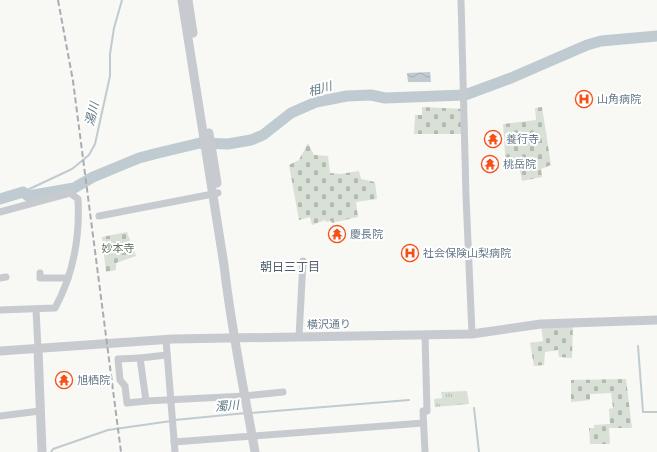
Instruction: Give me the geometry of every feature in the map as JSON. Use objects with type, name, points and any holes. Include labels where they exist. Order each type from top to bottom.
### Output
[{"type":"street","points":[[182,0],[209,153],[228,306],[235,337],[255,452]]},
{"type":"street","points":[[188,0],[206,135]]},
{"type":"street","points":[[461,0],[472,334]]},
{"type":"street","points":[[99,216],[215,193]]},
{"type":"street","points":[[0,212],[70,194],[78,199],[78,234],[71,269],[55,308],[0,310]]},
{"type":"street","points":[[299,337],[303,262]]},
{"type":"street","points":[[40,273],[40,278],[68,278]]},
{"type":"street","points":[[36,309],[42,452]]},
{"type":"street","name":"横沢通り","points":[[0,351],[235,337],[472,334],[541,324],[657,320]]},
{"type":"street","points":[[425,335],[427,411],[423,411],[425,452]]},
{"type":"street","points":[[166,340],[175,452]]},
{"type":"street","points":[[167,355],[118,359],[120,380],[125,386],[128,403],[245,396],[283,392]]},
{"type":"street","points":[[140,358],[146,401]]},
{"type":"street","points":[[0,416],[40,412]]},
{"type":"street","points":[[174,442],[423,423]]},
{"type":"green space","points":[[422,107],[464,109],[465,134],[414,134],[415,115],[422,115]]},
{"type":"green space","points":[[542,107],[551,165],[541,169],[542,177],[522,181],[519,165],[506,167],[503,124],[536,120],[535,108]]},
{"type":"green space","points":[[308,143],[314,155],[328,156],[330,173],[340,174],[359,171],[361,179],[375,182],[377,199],[356,202],[358,217],[332,223],[331,221],[326,222],[325,220],[312,225],[310,217],[299,220],[289,165],[299,160]]},
{"type":"green space","name":"妙本寺","points":[[127,232],[136,256],[116,263],[116,270],[106,272],[102,237]]},
{"type":"green space","points":[[573,323],[572,358],[559,357],[558,350],[545,352],[544,365],[534,366],[530,343],[543,341],[541,324]]},
{"type":"green space","points":[[626,379],[632,428],[609,428],[610,444],[590,444],[589,428],[594,428],[594,425],[610,424],[609,409],[613,408],[611,393],[590,394],[590,400],[571,402],[571,380]]},
{"type":"green space","points":[[467,391],[469,404],[435,407],[434,399],[442,398],[441,392]]},
{"type":"water","points":[[430,72],[431,82],[408,82],[407,73]]},
{"type":"waterway","name":"湯川","points":[[23,192],[72,169],[89,155],[95,144],[110,76],[110,54],[114,28],[122,0]]},
{"type":"waterway","name":"相川","points":[[0,199],[23,192],[28,196],[74,188],[93,177],[139,158],[200,143],[228,144],[251,140],[263,135],[291,113],[316,102],[347,96],[371,95],[385,98],[465,95],[511,78],[587,45],[601,41],[657,36]]},
{"type":"waterway","points":[[638,346],[643,412],[657,412]]},
{"type":"waterway","name":"濁川","points":[[251,413],[409,400]]},
{"type":"waterway","points":[[474,408],[479,452]]},
{"type":"waterway","name":"濁川","points":[[175,420],[246,413]]},
{"type":"waterway","name":"濁川","points":[[51,452],[53,449],[108,430],[171,421]]},
{"type":"railway","points":[[58,0],[73,81],[121,452]]},
{"type":"place","name":"山角病院","points":[[584,99]]},
{"type":"place","name":"養行寺","points":[[493,139]]},
{"type":"place","name":"桃岳院","points":[[490,164]]},
{"type":"place","name":"慶長院","points":[[337,234]]},
{"type":"place","name":"社会保険山梨病院","points":[[410,253]]},
{"type":"place","name":"旭栖院","points":[[64,380]]},
{"type":"district","name":"朝日三丁目","points":[[290,267]]}]
